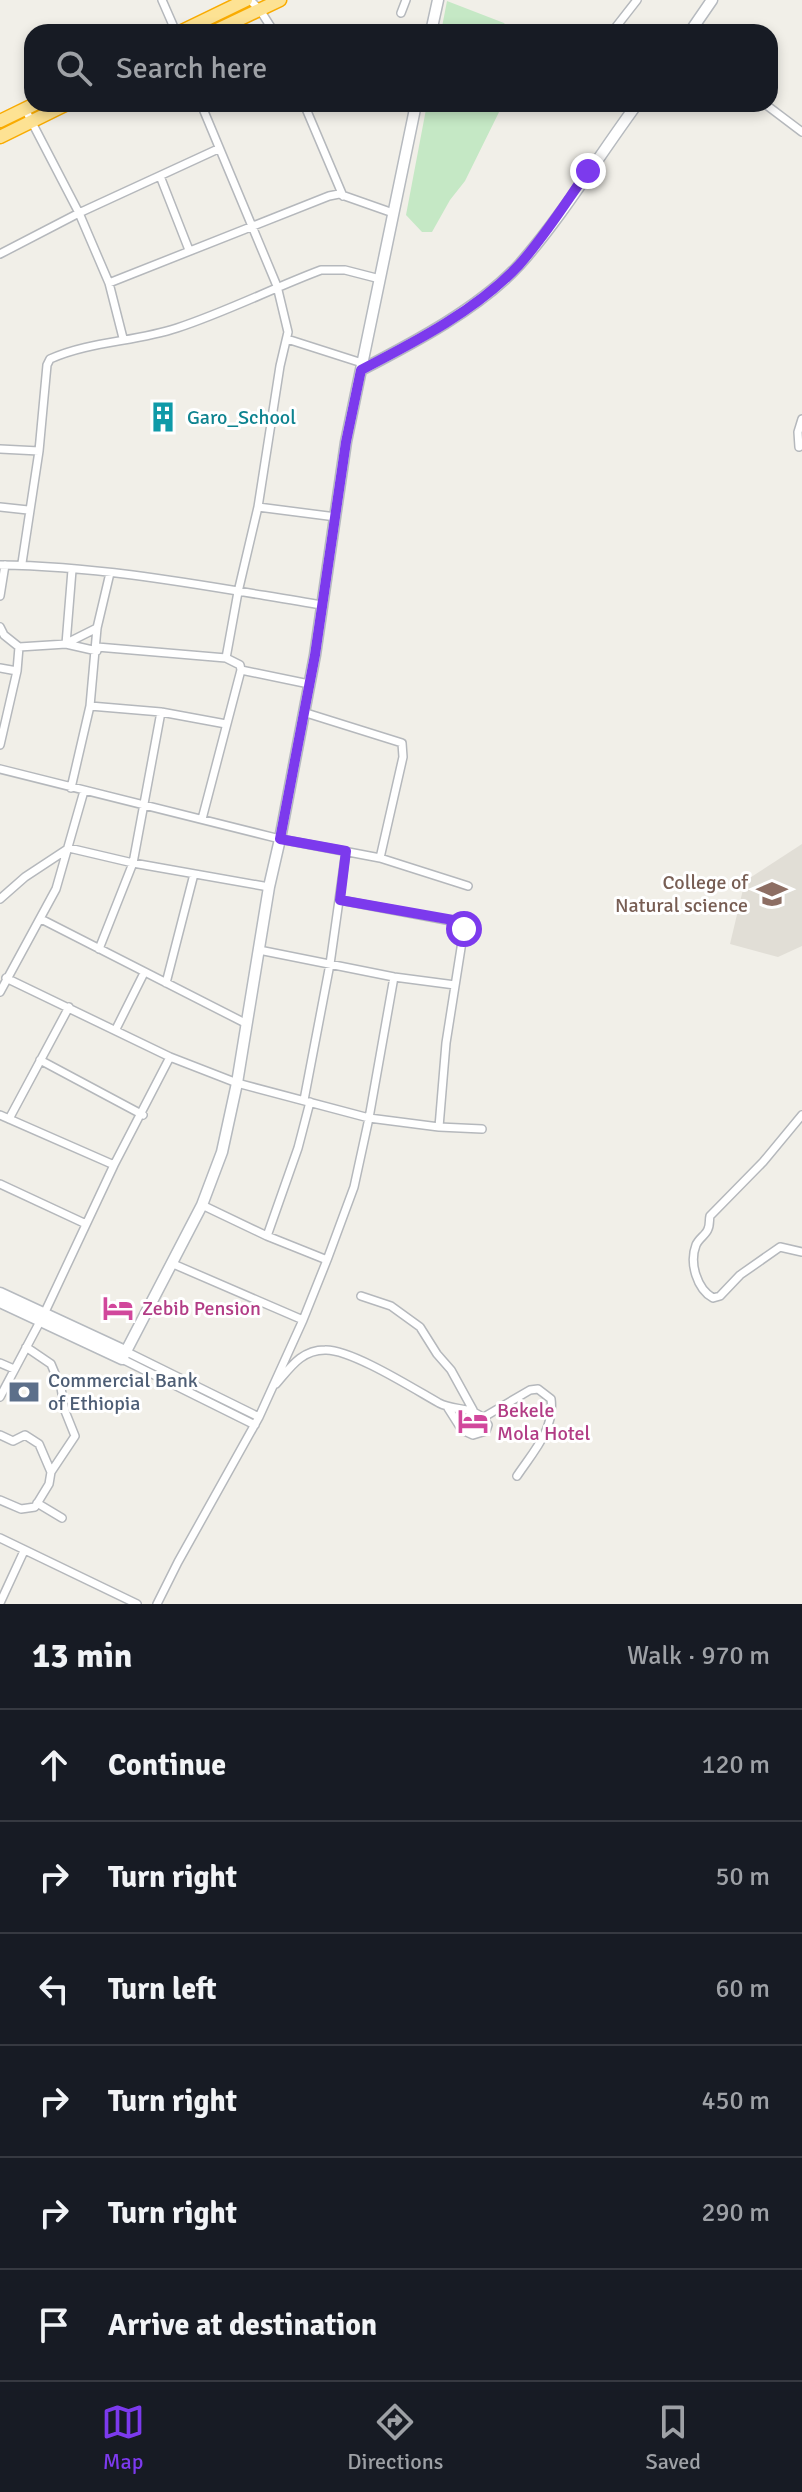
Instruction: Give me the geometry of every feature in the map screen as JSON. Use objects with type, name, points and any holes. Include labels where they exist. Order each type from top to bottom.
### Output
[{"type":"highway","points":[[196,24],[248,0]]},
{"type":"highway","points":[[230,24],[280,0]]},
{"type":"highway","points":[[0,121],[24,109]]},
{"type":"highway","points":[[0,137],[51,112]]},
{"type":"street","points":[[162,0],[174,24]]},
{"type":"street","points":[[248,0],[260,10],[269,24]]},
{"type":"street","points":[[401,13],[406,0]]},
{"type":"street","points":[[433,24],[438,0]]},
{"type":"street","points":[[618,24],[637,0]]},
{"type":"street","points":[[696,24],[712,0]]},
{"type":"street","points":[[31,112],[32,122],[79,213],[109,283],[123,338]]},
{"type":"street","points":[[204,112],[277,286],[288,332],[258,507],[226,658]]},
{"type":"street","points":[[307,112],[343,196]]},
{"type":"street","points":[[123,1355],[202,1205],[222,1152],[309,684],[346,442],[414,112]]},
{"type":"street","points":[[287,339],[362,366],[453,317],[485,295],[518,265],[631,112]]},
{"type":"street","points":[[776,112],[802,132]]},
{"type":"street","points":[[0,254],[79,213],[218,149]]},
{"type":"street","points":[[160,176],[189,250]]},
{"type":"street","points":[[109,283],[329,196],[343,196],[393,213]]},
{"type":"street","points":[[22,563],[50,359],[123,338],[150,336],[179,328],[321,270],[334,268],[380,279]]},
{"type":"street","points":[[799,447],[798,432],[802,419]]},
{"type":"street","points":[[0,449],[39,451]]},
{"type":"street","points":[[0,507],[28,510]]},
{"type":"street","points":[[258,507],[336,517]]},
{"type":"street","points":[[0,596],[3,565],[22,563],[322,605]]},
{"type":"street","points":[[66,644],[72,570]]},
{"type":"street","points":[[71,788],[90,706],[97,628],[110,573]]},
{"type":"street","points":[[0,627],[4,635],[19,647],[66,644],[226,658],[240,665],[202,819]]},
{"type":"street","points":[[66,644],[97,628]]},
{"type":"street","points":[[0,745],[17,671],[19,647]]},
{"type":"street","points":[[0,668],[17,671]]},
{"type":"street","points":[[241,670],[309,684]]},
{"type":"street","points":[[90,706],[161,712],[226,724]]},
{"type":"street","points":[[99,949],[133,863],[161,712]]},
{"type":"street","points":[[303,712],[402,743],[403,757],[380,858]]},
{"type":"street","points":[[0,769],[280,839],[380,858],[468,886]]},
{"type":"street","points":[[0,992],[56,889],[84,791]]},
{"type":"street","points":[[0,899],[25,877],[69,848],[133,863],[269,887]]},
{"type":"street","points":[[267,1236],[298,1148],[346,851]]},
{"type":"street","points":[[166,983],[194,874]]},
{"type":"street","points":[[340,900],[462,923],[464,929],[439,1127]]},
{"type":"street","points":[[41,919],[245,1023]]},
{"type":"street","points":[[259,950],[394,977],[455,985]]},
{"type":"street","points":[[116,1029],[144,973]]},
{"type":"street","points":[[157,1604],[257,1421],[327,1260],[354,1187],[394,977]]},
{"type":"street","points":[[6,978],[170,1057],[237,1083],[369,1118],[482,1129]]},
{"type":"street","points":[[9,1119],[69,1007]]},
{"type":"street","points":[[0,1397],[170,1057]]},
{"type":"street","points":[[40,1060],[143,1115]]},
{"type":"street","points":[[0,1115],[114,1165]]},
{"type":"street","points":[[802,1115],[763,1162],[710,1216],[709,1228],[698,1241],[694,1254],[698,1281],[706,1294],[713,1298],[720,1296],[740,1275],[780,1247],[802,1252]]},
{"type":"street","points":[[0,1184],[86,1224]]},
{"type":"street","points":[[202,1205],[327,1260]]},
{"type":"street","points":[[171,1263],[303,1320]]},
{"type":"street","points":[[0,1293],[42,1317],[257,1421]]},
{"type":"street","points":[[361,1296],[391,1306],[420,1327],[451,1370],[473,1410]]},
{"type":"street","points":[[0,1302],[42,1317]]},
{"type":"street","points":[[0,1500],[21,1509],[32,1509],[49,1484],[51,1472],[65,1454],[75,1433],[71,1429],[64,1396],[51,1364],[26,1347]]},
{"type":"street","points":[[269,1392],[300,1357],[326,1350],[339,1352],[386,1374],[448,1408],[473,1410],[484,1417],[488,1425],[486,1431],[473,1435],[462,1430],[448,1408]]},
{"type":"street","points":[[0,1363],[14,1369]]},
{"type":"street","points":[[484,1417],[530,1390],[538,1389],[551,1399],[553,1413],[547,1431],[517,1476]]},
{"type":"street","points":[[0,1435],[13,1441],[25,1435],[39,1444],[51,1472]]},
{"type":"street","points":[[37,1503],[62,1518]]},
{"type":"street","points":[[0,1538],[137,1604]]},
{"type":"street","points":[[0,1603],[24,1551]]},
{"type":"shaded area","name":"College of Natural science","points":[[802,844],[802,946],[778,957],[730,944],[745,881]]},
{"type":"green space","points":[[447,1],[505,24],[443,24]]},
{"type":"green space","points":[[425,112],[499,112],[465,181],[432,232],[422,232],[406,215]]},
{"type":"place","name":"Garo_School","points":[[163,417]]},
{"type":"place","name":"College of Natural science","points":[[772,894]]},
{"type":"place","name":"Zebib Pension","points":[[118,1308]]},
{"type":"place","name":"Commercial Bank of Ethiopia","points":[[24,1392]]},
{"type":"place","name":"Bekele Mola Hotel","points":[[473,1421]]},
{"type":"route","points":[[464,929],[462,923],[453,920],[340,900],[346,851],[280,839],[315,655],[346,442],[361,370],[485,295],[518,265],[588,171]]}]
